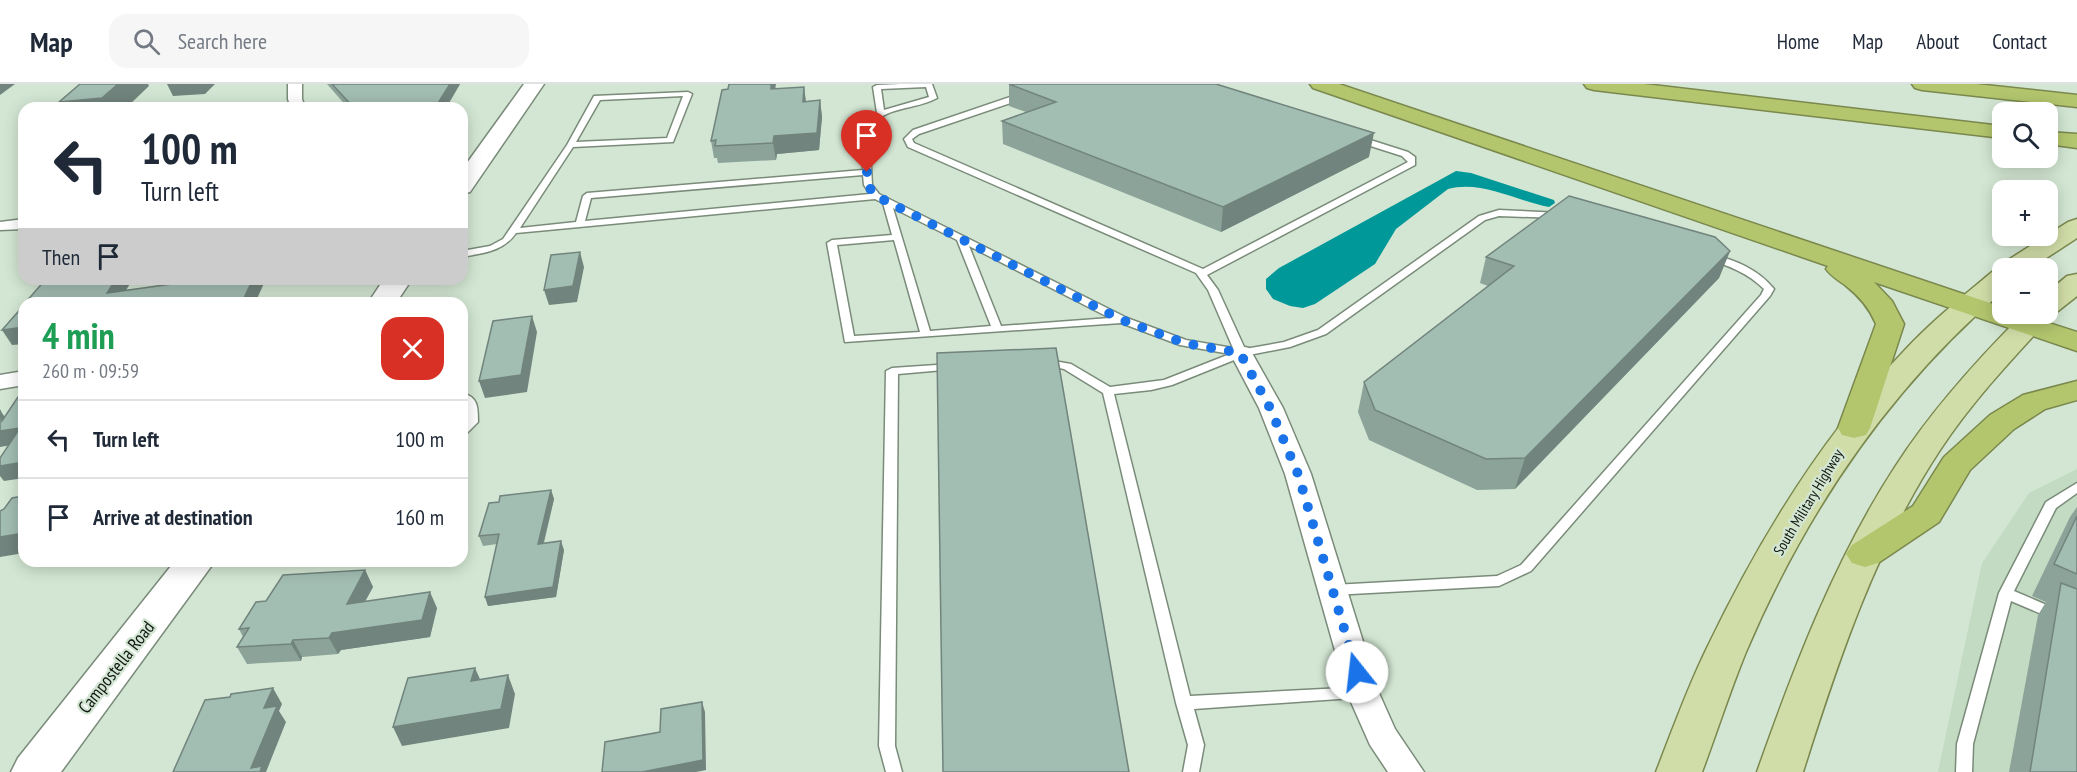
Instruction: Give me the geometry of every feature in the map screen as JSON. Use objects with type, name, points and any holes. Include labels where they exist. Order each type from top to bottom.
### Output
[{"type":"highway","points":[[1320,84],[1968,304],[1992,307]]},
{"type":"highway","points":[[1594,84],[1992,131]]},
{"type":"highway","points":[[1922,84],[2077,101]]},
{"type":"highway","points":[[2058,139],[2077,141]]},
{"type":"highway","points":[[1789,243],[1848,274],[1874,297],[1888,319],[1889,331],[1854,428]]},
{"type":"highway","points":[[2051,324],[2077,342]]},
{"type":"highway","points":[[1865,554],[1926,514],[1956,464],[2002,422],[2034,402],[2077,390]]},
{"type":"main road","points":[[468,178],[534,84]]},
{"type":"main road","points":[[2029,258],[2077,227]]},
{"type":"main road","points":[[2058,297],[2077,282]]},
{"type":"main road","name":"South Military Highway","points":[[1679,772],[1726,651],[1791,524],[1854,428],[1913,357],[1968,304],[1992,286]]},
{"type":"main road","points":[[1780,772],[1805,695],[1835,618],[1865,554],[1911,468],[1947,416],[1983,371],[2028,324]]},
{"type":"main road","name":"Campostella Road","points":[[34,772],[191,567]]},
{"type":"street","points":[[295,84],[296,102]]},
{"type":"street","points":[[4,226],[18,225]]},
{"type":"street","points":[[1240,353],[1270,408],[1298,474],[1363,693],[1382,735],[1407,772]]},
{"type":"street","points":[[0,382],[18,379]]},
{"type":"lane","points":[[881,114],[877,87],[929,85],[933,98],[881,114],[868,122],[865,128],[868,186],[876,196],[1122,320],[1184,343],[1240,353]]},
{"type":"lane","points":[[1035,91],[916,132],[908,139],[910,145],[1201,274],[1213,290],[1240,353]]},
{"type":"lane","points":[[468,253],[493,248],[506,241],[571,145],[597,98],[688,94],[670,140],[571,145]]},
{"type":"lane","points":[[1201,274],[1412,163],[1412,159],[1405,154],[1350,137]]},
{"type":"lane","points":[[580,225],[587,196],[867,172]]},
{"type":"lane","points":[[513,231],[876,196]]},
{"type":"lane","points":[[887,202],[926,334]]},
{"type":"lane","points":[[1033,363],[1045,362],[1067,366],[1108,391],[1168,383],[1240,353],[1286,345],[1322,332],[1482,219],[1499,213],[1569,216]]},
{"type":"lane","points":[[898,237],[832,243],[849,340],[1122,320]]},
{"type":"lane","points":[[961,239],[997,329]]},
{"type":"lane","points":[[1333,590],[1498,581],[1526,568],[1769,289],[1752,272],[1737,264],[1703,255]]},
{"type":"lane","points":[[894,772],[887,746],[892,371],[963,367]]},
{"type":"lane","points":[[1108,391],[1196,745],[1191,772]]},
{"type":"lane","points":[[468,398],[472,411],[472,422],[468,426]]},
{"type":"lane","points":[[1964,772],[1965,744],[2006,593],[2051,505],[2077,487]]},
{"type":"lane","points":[[2006,593],[2077,624]]},
{"type":"lane","points":[[1184,703],[1363,693]]},
{"type":"shaded area","points":[[2077,469],[2077,772],[1938,772],[1982,563],[2029,493]]},
{"type":"water","points":[[1456,171],[1471,173],[1554,200],[1555,203],[1549,207],[1473,187],[1448,189],[1396,229],[1375,264],[1315,304],[1303,308],[1290,306],[1273,299],[1266,289],[1266,279],[1279,268]]},
{"type":"building","points":[[80,84],[118,84],[102,98],[59,102]]},
{"type":"building","points":[[332,84],[450,84],[439,102],[348,102]]},
{"type":"building","points":[[729,84],[771,84],[771,89],[804,87],[803,102],[820,100],[817,133],[774,136],[773,143],[715,146],[716,140],[711,141],[722,90],[728,89]]},
{"type":"building","points":[[1009,84],[1216,84],[1374,133],[1223,207],[1002,121],[1056,102]]},
{"type":"building","points":[[1569,196],[1715,237],[1730,251],[1525,458],[1486,459],[1375,410],[1364,382],[1514,266],[1486,257]]},
{"type":"building","points":[[580,252],[573,286],[544,290],[551,255]]},
{"type":"building","points":[[41,285],[112,285],[107,293],[164,285],[250,285],[244,297],[30,297]]},
{"type":"building","points":[[18,312],[18,328],[2,330]]},
{"type":"building","points":[[532,316],[521,375],[479,381],[493,321]]},
{"type":"building","points":[[1056,348],[1129,772],[943,772],[937,353]]},
{"type":"building","points":[[18,397],[18,428],[0,431],[0,410],[2,421]]},
{"type":"building","points":[[18,431],[18,463],[0,466],[0,458]]},
{"type":"building","points":[[551,490],[538,544],[561,541],[553,587],[485,597],[499,534],[479,536],[489,503],[499,502],[500,496]]},
{"type":"building","points":[[18,497],[18,534],[0,537],[0,511],[12,498]]},
{"type":"building","points":[[2077,516],[2077,574],[2054,564]]},
{"type":"building","points":[[365,570],[347,604],[430,592],[422,620],[332,633],[329,638],[293,640],[291,644],[237,647],[249,628],[239,629],[256,602],[266,601],[283,575]]},
{"type":"building","points":[[2061,583],[2077,589],[2077,772],[2030,772]]},
{"type":"building","points":[[475,668],[471,681],[508,675],[501,709],[393,727],[408,678]]},
{"type":"building","points":[[273,688],[264,708],[277,706],[251,768],[262,766],[260,772],[173,772],[205,700]]},
{"type":"building","points":[[702,702],[703,760],[642,772],[602,772],[605,742],[660,732],[661,709]]},
{"type":"route","points":[[867,172],[868,186],[876,196],[1122,320],[1184,343],[1240,353],[1270,408],[1298,474],[1357,672]]}]
